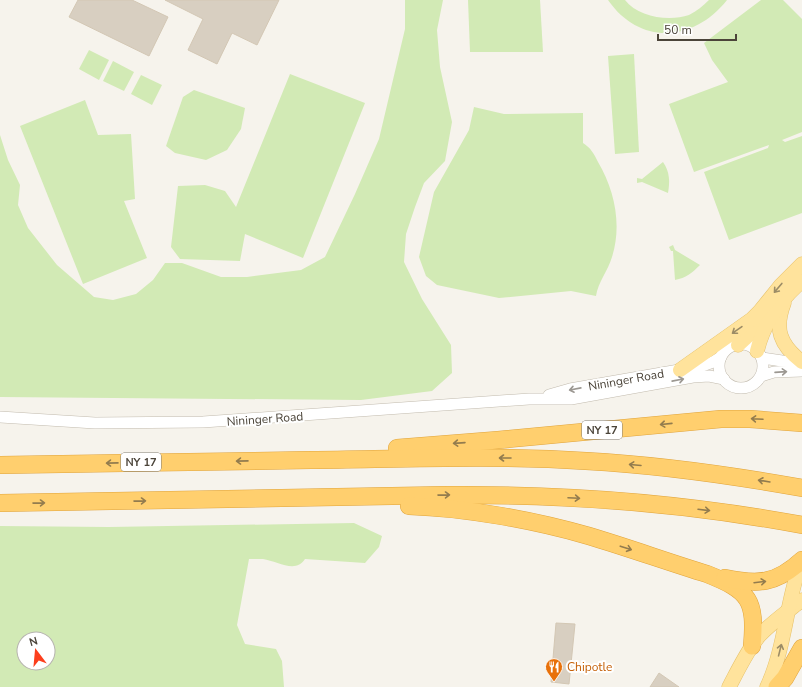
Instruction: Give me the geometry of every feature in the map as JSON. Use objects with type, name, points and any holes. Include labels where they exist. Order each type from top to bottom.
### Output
[{"type":"highway","name":"NY 17","points":[[0,464],[281,460],[350,450],[498,440],[721,419],[750,419],[800,424]]},
{"type":"highway","points":[[281,460],[474,458],[578,460],[660,467],[739,477],[802,488]]},
{"type":"highway","points":[[0,503],[482,495],[558,497],[675,506],[802,525]]},
{"type":"highway","points":[[237,499],[339,506],[422,507],[480,513],[539,524],[589,536],[708,574],[744,582],[763,582],[785,573],[802,560]]},
{"type":"highway","points":[[708,574],[734,586],[748,600],[753,617],[752,646]]},
{"type":"highway","points":[[777,687],[785,678],[802,648]]},
{"type":"main road","points":[[680,370],[747,323],[766,305],[781,285],[802,264]]},
{"type":"main road","points":[[759,355],[763,332],[768,320],[775,310],[802,281]]},
{"type":"main road","points":[[787,297],[780,316],[779,332],[788,349],[802,362]]},
{"type":"main road","points":[[738,345],[751,333],[766,305]]},
{"type":"main road","points":[[767,687],[781,649],[795,578],[802,560]]},
{"type":"main road","points":[[729,687],[752,646],[768,626],[802,600]]},
{"type":"street","points":[[761,376],[763,367],[759,355],[750,346],[738,345],[730,348],[721,357],[720,366],[724,378],[734,387],[744,388],[753,384],[761,376],[774,372],[802,370]]},
{"type":"street","points":[[759,355],[782,361],[802,362]]},
{"type":"street","name":"Nininger Road","points":[[529,399],[680,370],[707,364],[721,357]]},
{"type":"street","name":"Nininger Road","points":[[0,417],[95,423],[203,422],[529,399],[571,399],[699,377],[709,376],[724,378]]},
{"type":"green space","points":[[405,0],[443,0],[437,30],[440,67],[452,122],[445,161],[424,183],[415,207],[406,234],[404,262],[422,299],[451,345],[452,373],[432,391],[361,400],[0,397],[0,135],[8,160],[20,185],[18,205],[28,228],[57,265],[94,297],[113,300],[136,294],[153,280],[165,263],[182,263],[221,277],[247,277],[301,270],[325,257],[379,139],[405,29]]},
{"type":"green space","points":[[468,0],[540,0],[543,52],[470,52]]},
{"type":"green space","points":[[608,0],[625,0],[631,6],[646,14],[663,18],[672,18],[689,15],[709,0],[727,0],[714,14],[699,24],[683,31],[667,33],[651,31],[635,25],[621,15]]},
{"type":"green space","points":[[761,0],[783,0],[802,19],[802,132],[782,140],[785,142],[802,136],[802,213],[729,240],[704,172],[768,148],[769,145],[694,172],[669,104],[728,82],[712,60],[704,43]]},
{"type":"green space","points":[[89,50],[109,60],[99,80],[79,69]]},
{"type":"green space","points":[[634,54],[639,152],[615,154],[608,56]]},
{"type":"green space","points":[[113,61],[134,72],[124,91],[103,81]]},
{"type":"green space","points":[[290,74],[365,103],[303,258],[245,234],[240,261],[180,259],[171,247],[178,186],[205,185],[225,191],[236,207]]},
{"type":"green space","points":[[141,75],[162,85],[152,105],[131,94]]},
{"type":"green space","points":[[194,90],[245,108],[241,129],[227,150],[206,160],[175,153],[166,146],[183,97]]},
{"type":"green space","points":[[85,100],[98,135],[131,134],[135,199],[124,201],[147,258],[83,284],[20,126]]},
{"type":"green space","points":[[474,107],[504,114],[583,113],[583,143],[592,151],[604,173],[613,196],[616,221],[615,245],[612,257],[596,296],[571,291],[499,298],[437,285],[426,276],[419,257],[434,192],[469,130]]},
{"type":"green space","points":[[663,162],[669,177],[668,193],[642,182],[637,183],[637,178],[642,179]]},
{"type":"green space","points":[[673,245],[675,250],[700,265],[689,275],[675,280],[673,251],[671,251],[669,247]]},
{"type":"green space","points":[[354,523],[382,536],[379,547],[365,563],[305,559],[297,566],[291,566],[263,559],[249,559],[237,625],[245,644],[276,649],[282,661],[284,687],[0,687],[0,526],[109,527]]},
{"type":"building","points":[[78,0],[132,0],[168,17],[149,56],[69,17]]},
{"type":"building","points":[[165,0],[279,0],[257,45],[232,33],[217,64],[188,50],[203,19]]},
{"type":"building","points":[[556,623],[575,624],[569,684],[551,682]]},
{"type":"building","points":[[659,673],[679,687],[650,687]]},
{"type":"place","name":"Chipotle","points":[[554,682]]}]
